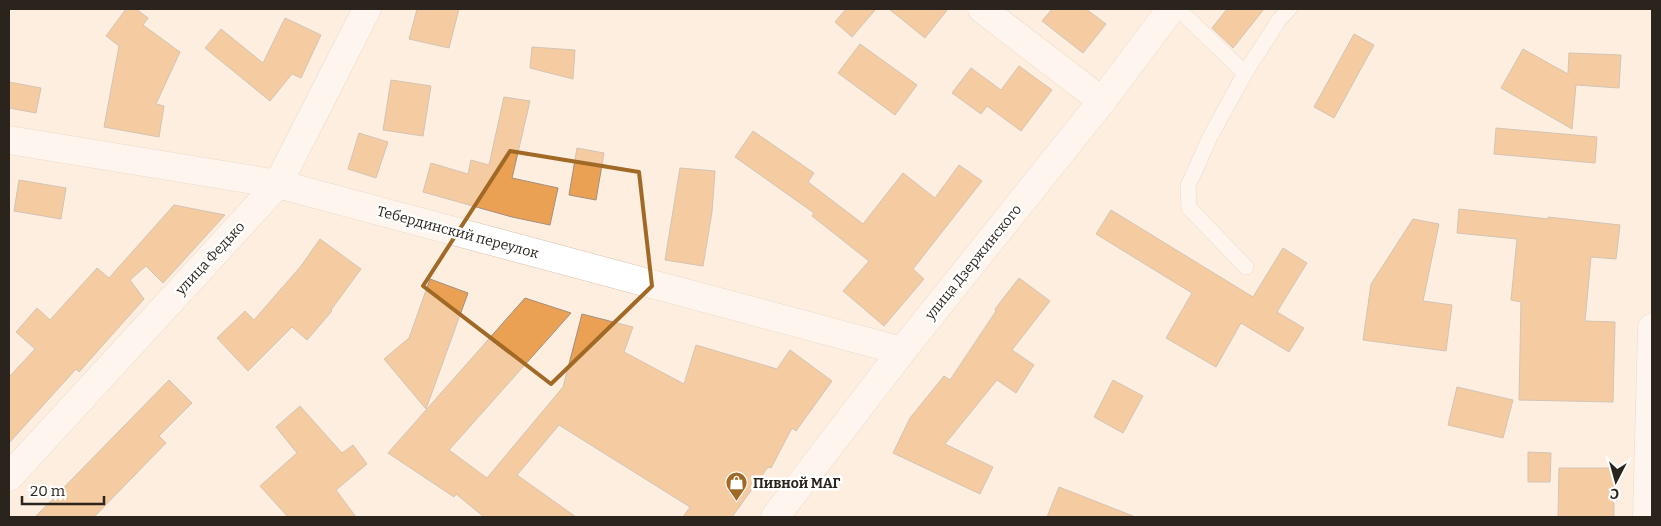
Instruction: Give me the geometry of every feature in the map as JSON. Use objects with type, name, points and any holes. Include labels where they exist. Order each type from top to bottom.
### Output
[{"type":"street","name":"улица Федько","points":[[9,478],[278,184],[367,9]]},
{"type":"street","points":[[982,9],[1102,101]]},
{"type":"street","name":"улица Дзержинского","points":[[776,517],[902,351],[1102,101],[1171,9]]},
{"type":"street","name":"Тебердинский переулок","points":[[9,140],[278,184],[902,351]]},
{"type":"street","points":[[1647,517],[1652,328]]},
{"type":"lane","points":[[1178,9],[1245,73]]},
{"type":"lane","points":[[1246,267],[1190,208],[1188,186],[1210,137],[1245,73],[1279,20],[1289,9]]},
{"type":"highlighted area","points":[[510,151],[639,172],[652,286],[551,384],[423,286]]},
{"type":"building","points":[[126,9],[136,9],[148,18],[143,25],[180,52],[156,104],[164,106],[159,137],[104,127],[119,46],[106,36]]},
{"type":"building","points":[[417,9],[459,9],[449,48],[409,39]]},
{"type":"building","points":[[846,9],[876,9],[852,37],[835,22]]},
{"type":"building","points":[[889,9],[948,9],[925,38]]},
{"type":"building","points":[[1052,9],[1086,9],[1106,24],[1083,53],[1042,21]]},
{"type":"building","points":[[1227,9],[1264,9],[1233,48],[1212,28]]},
{"type":"building","points":[[285,18],[321,35],[301,78],[292,74],[270,101],[205,48],[221,29],[263,63]]},
{"type":"building","points":[[1354,34],[1374,45],[1334,118],[1314,107]]},
{"type":"building","points":[[860,44],[917,85],[895,115],[838,73]]},
{"type":"building","points":[[532,47],[575,50],[573,79],[530,68]]},
{"type":"building","points":[[1523,49],[1568,74],[1569,53],[1621,55],[1619,88],[1576,85],[1572,129],[1501,88]]},
{"type":"building","points":[[1019,66],[1052,90],[1021,131],[987,106],[981,114],[952,93],[971,68],[1001,90]]},
{"type":"building","points":[[391,80],[431,86],[423,136],[383,130]]},
{"type":"building","points":[[9,82],[41,88],[36,113],[9,108]]},
{"type":"building","points":[[504,97],[530,101],[512,178],[558,188],[550,225],[512,217],[423,192],[431,163],[468,174],[471,160],[489,165]]},
{"type":"building","points":[[1496,128],[1597,137],[1595,163],[1494,154]]},
{"type":"building","points":[[753,131],[814,173],[808,182],[863,224],[903,173],[935,198],[959,165],[982,181],[913,269],[924,279],[884,326],[843,291],[869,261],[812,216],[814,213],[735,157]]},
{"type":"building","points":[[359,133],[388,142],[376,178],[348,169]]},
{"type":"building","points":[[577,148],[604,153],[596,200],[569,195]]},
{"type":"building","points":[[680,168],[715,171],[712,212],[703,266],[665,260]]},
{"type":"building","points":[[19,180],[66,188],[61,219],[14,211]]},
{"type":"building","points":[[174,205],[225,215],[163,283],[146,266],[130,280],[144,299],[79,372],[76,369],[9,443],[9,377],[35,349],[16,332],[37,308],[50,320],[97,268],[109,278]]},
{"type":"building","points":[[1459,209],[1620,225],[1616,259],[1591,257],[1585,321],[1615,322],[1613,402],[1519,400],[1521,302],[1511,300],[1517,239],[1457,233]]},
{"type":"building","points":[[1111,210],[1253,297],[1283,248],[1307,263],[1277,312],[1304,328],[1289,352],[1241,323],[1216,367],[1166,338],[1192,293],[1096,234]]},
{"type":"building","points":[[1413,219],[1439,224],[1423,301],[1452,305],[1446,351],[1363,340],[1371,284]]},
{"type":"building","points":[[320,239],[361,269],[332,311],[307,340],[292,327],[248,371],[217,338],[245,311],[254,320],[301,266]]},
{"type":"building","points":[[1019,278],[1050,301],[1012,350],[1034,365],[1016,393],[997,380],[945,444],[993,467],[980,494],[893,453],[910,418],[944,376],[950,380],[996,311],[995,309]]},
{"type":"building","points":[[430,279],[468,293],[426,409],[384,359],[409,338]]},
{"type":"building","points":[[525,298],[571,313],[449,450],[487,478],[563,387],[582,314],[633,327],[624,352],[684,384],[696,345],[777,369],[790,350],[832,381],[796,431],[792,428],[771,468],[768,467],[732,517],[683,517],[690,507],[559,425],[517,475],[576,517],[484,517],[456,494],[454,497],[388,453]]},
{"type":"building","points":[[169,380],[192,403],[159,436],[166,443],[94,517],[35,517]]},
{"type":"building","points":[[1113,380],[1143,396],[1123,433],[1094,417]]},
{"type":"building","points":[[1457,387],[1513,400],[1503,438],[1448,425]]},
{"type":"building","points":[[300,406],[342,453],[353,445],[367,464],[336,490],[356,517],[288,517],[260,486],[297,453],[276,427]]},
{"type":"building","points":[[1528,452],[1551,453],[1550,482],[1528,482]]},
{"type":"building","points":[[1559,468],[1614,468],[1614,517],[1558,517]]},
{"type":"building","points":[[1059,487],[1133,516],[1047,517]]},
{"type":"place","name":"Пивной МАГ","points":[[737,502]]}]
